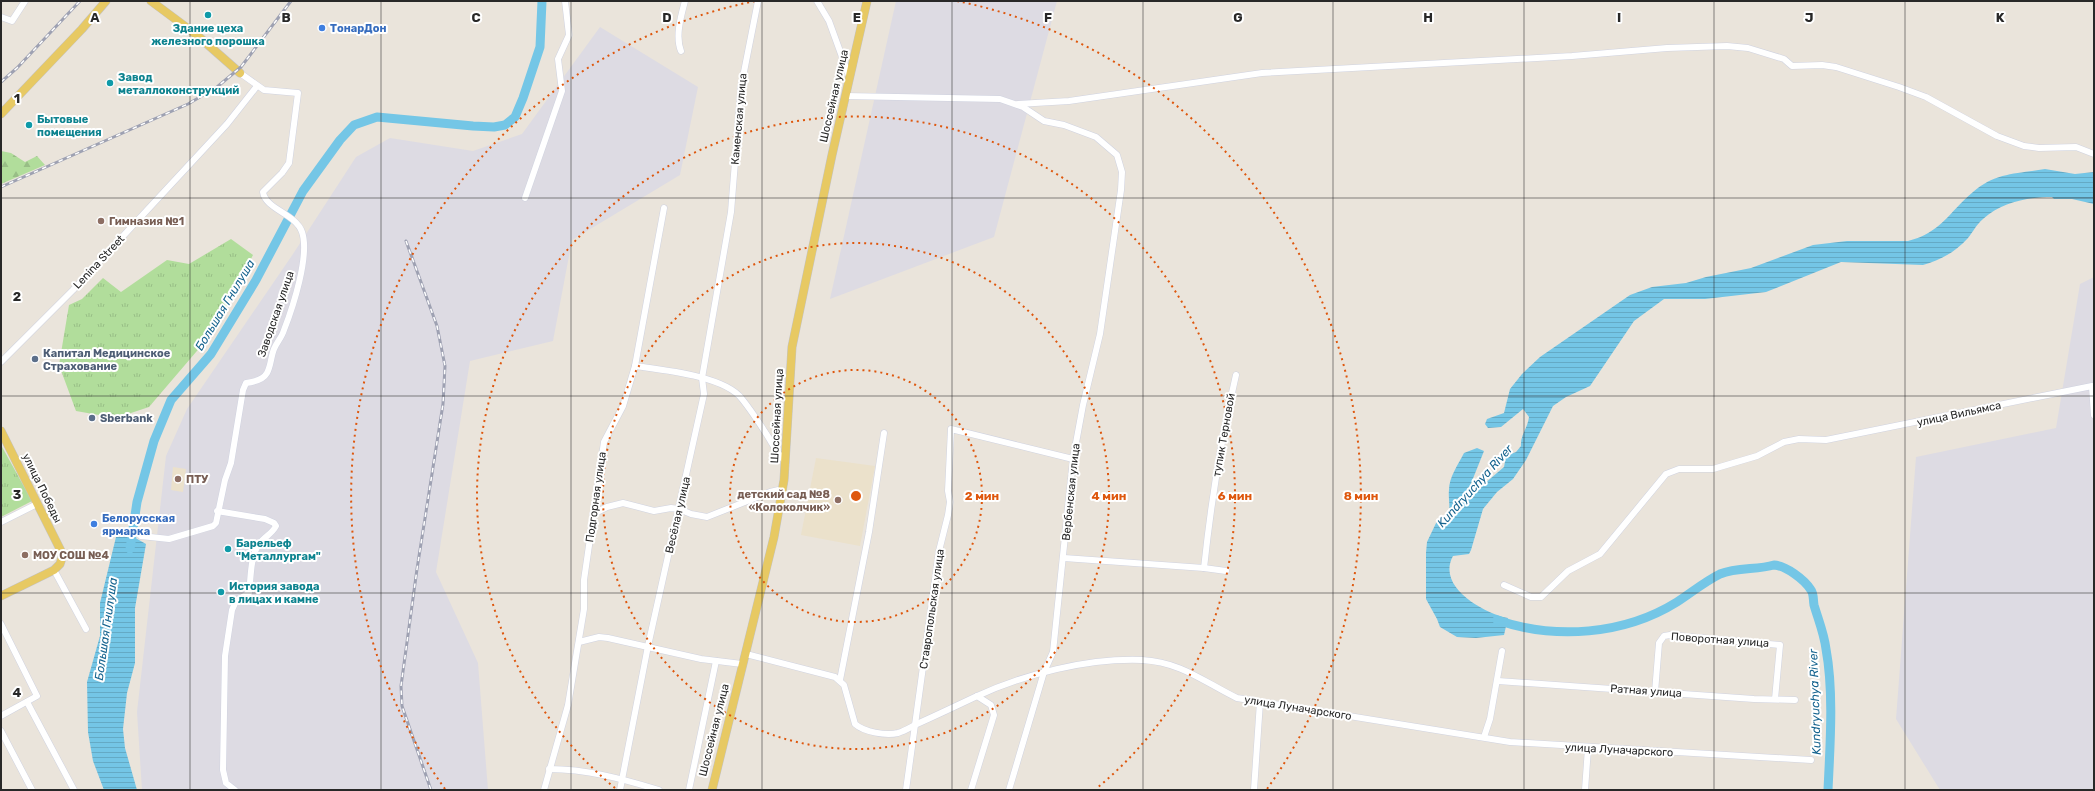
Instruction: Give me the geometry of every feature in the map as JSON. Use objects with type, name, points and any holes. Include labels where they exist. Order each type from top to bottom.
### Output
[{"type":"main road","points":[[2,114],[82,29],[106,1]]},
{"type":"main road","points":[[151,1],[198,36],[240,73]]},
{"type":"main road","name":"Шоссейная улица","points":[[712,790],[742,664],[763,589],[783,489],[786,462],[792,347],[845,96],[867,1]]},
{"type":"main road","name":"улица Победы","points":[[1,431],[63,554],[60,564],[54,570]]},
{"type":"main road","points":[[1,596],[54,570]]},
{"type":"street","points":[[1,17],[12,21],[25,1]]},
{"type":"street","points":[[525,198],[562,91],[558,59],[569,35],[565,1]]},
{"type":"street","points":[[681,51],[678,45],[678,32],[685,1]]},
{"type":"street","name":"Каменская улица","points":[[728,239],[741,86],[758,1]]},
{"type":"street","points":[[817,1],[830,21],[850,76]]},
{"type":"street","points":[[845,96],[1000,99],[1018,104],[1069,101],[1262,74],[1572,56],[1667,48],[1726,46],[1748,48],[1784,59],[1792,66],[1822,65],[1836,67],[1899,87],[1926,97],[1997,136],[2024,146],[2039,148],[2076,147],[2094,154]]},
{"type":"street","points":[[240,73],[257,86]]},
{"type":"street","name":"Заводская улица","points":[[141,536],[169,539],[213,526],[216,523],[217,511],[231,463],[244,385],[260,379],[268,372],[273,351],[284,330],[300,279],[304,241],[300,227],[294,220],[266,199],[263,192],[264,189],[282,173],[289,163],[298,93],[264,90],[257,86]]},
{"type":"street","name":"Lenina Street","points":[[1,362],[73,290],[227,124],[257,86]]},
{"type":"street","name":"Вербенская улица","points":[[1009,790],[1044,672],[1054,652],[1073,459],[1083,405],[1100,334],[1121,190],[1121,162],[1117,155],[1107,145],[1089,134],[1064,124],[1044,121],[1018,104]]},
{"type":"street","name":"Подгорная улица","points":[[544,790],[568,705],[579,642],[584,609],[584,585],[604,442],[623,406],[635,366],[664,208]]},
{"type":"street","name":"Весёлая улица","points":[[620,790],[648,646],[704,394],[702,378],[728,239]]},
{"type":"street","points":[[635,366],[702,378],[726,387],[742,398],[764,430],[778,455],[786,462]]},
{"type":"street","name":"тупик Терновой","points":[[1204,568],[1208,529],[1224,426],[1236,375]]},
{"type":"street","name":"улица Вильямса","points":[[1504,585],[1531,597],[1541,597],[1568,571],[1600,554],[1666,474],[1679,468],[1713,469],[1757,456],[1784,442],[1799,439],[1826,440],[2092,386],[2094,415]]},
{"type":"street","name":"Ставропольская улица","points":[[906,790],[939,551],[950,502],[948,491],[951,428],[1073,459]]},
{"type":"street","points":[[746,654],[818,672],[840,680],[869,532],[884,433]]},
{"type":"street","points":[[593,514],[608,507],[623,504],[654,511],[671,508],[679,509],[691,514],[707,517],[770,492],[783,489]]},
{"type":"street","points":[[1,522],[37,504]]},
{"type":"street","points":[[217,511],[265,519],[274,523],[276,526],[273,532],[259,544],[255,551],[248,593],[236,601],[232,610],[225,656],[222,770],[226,783],[235,790]]},
{"type":"street","points":[[1064,558],[1204,568],[1226,571]]},
{"type":"street","points":[[54,570],[86,629]]},
{"type":"street","points":[[1,624],[37,696],[1,716]]},
{"type":"street","name":"Поворотная улица","points":[[1655,692],[1659,643],[1664,636],[1670,635],[1780,645],[1775,699]]},
{"type":"street","points":[[579,642],[599,638],[608,638],[701,659],[742,664]]},
{"type":"street","points":[[1484,737],[1490,719],[1502,652]]},
{"type":"street","points":[[689,790],[716,661]]},
{"type":"street","name":"улица Луначарского","points":[[840,680],[844,685],[852,718],[858,727],[892,734],[905,730],[976,696],[1044,672],[1116,662],[1153,661],[1192,673],[1237,698],[1510,742],[1588,748],[1811,760]]},
{"type":"street","name":"Ратная улица","points":[[1498,681],[1795,700]]},
{"type":"street","points":[[971,790],[994,715],[991,705],[976,696]]},
{"type":"street","points":[[26,702],[74,790]]},
{"type":"street","points":[[1254,790],[1260,702]]},
{"type":"street","points":[[1,731],[32,790]]},
{"type":"street","points":[[1585,790],[1588,748]]},
{"type":"street","points":[[549,769],[565,769],[622,779],[659,790]]},
{"type":"shaded area","points":[[896,1],[1057,1],[994,237],[830,299]]},
{"type":"shaded area","points":[[600,27],[698,87],[680,175],[572,240],[553,341],[470,361],[436,572],[478,663],[488,790],[142,790],[137,712],[166,456],[187,409],[293,254],[356,157],[390,138],[473,151],[522,134]]},
{"type":"shaded area","points":[[2094,277],[2094,790],[1940,790],[1896,719],[1916,457],[2056,428],[2080,284]]},
{"type":"shaded area","name":"детский сад №8 «Колоколчик»","points":[[816,458],[875,466],[860,546],[801,535]]},
{"type":"shaded area","name":"ПТУ","points":[[173,467],[186,469],[183,492],[171,490]]},
{"type":"green space","points":[[1,151],[11,153],[25,162],[37,156],[45,165],[1,184]]},
{"type":"green space","points":[[231,239],[253,255],[214,331],[149,407],[116,418],[76,411],[59,365],[69,305],[82,299],[103,278],[121,292],[167,260],[189,264]]},
{"type":"green space","points":[[1,445],[32,501],[1,517]]},
{"type":"water","points":[[2045,169],[2075,174],[2094,172],[2094,204],[2072,199],[2054,199],[2052,197],[2025,199],[1998,208],[1990,213],[1976,226],[1964,243],[1959,247],[1941,258],[1923,265],[1841,262],[1766,292],[1705,299],[1664,299],[1634,321],[1590,386],[1566,397],[1553,406],[1526,460],[1513,479],[1497,492],[1483,509],[1469,554],[1453,556],[1449,567],[1451,578],[1457,588],[1465,597],[1487,611],[1508,618],[1504,635],[1476,638],[1457,637],[1440,627],[1426,599],[1427,542],[1437,521],[1448,515],[1450,480],[1464,453],[1477,448],[1484,451],[1470,486],[1472,490],[1477,490],[1504,467],[1506,456],[1516,452],[1521,446],[1529,417],[1523,409],[1501,427],[1488,428],[1485,424],[1487,419],[1504,413],[1510,389],[1522,374],[1540,357],[1630,295],[1652,287],[1686,283],[1706,277],[1751,268],[1813,245],[1847,241],[1908,241],[1929,233],[1937,227],[1982,185],[1999,177]]},
{"type":"water","points":[[132,536],[146,544],[135,608],[135,663],[127,693],[123,729],[125,748],[137,790],[104,790],[93,761],[88,732],[87,682],[100,636],[100,603],[116,537]]},
{"type":"waterway","name":"Большая Гнилуша","points":[[130,549],[137,502],[154,441],[171,400],[211,354],[256,280],[303,191],[340,140],[354,125],[377,117],[473,126],[494,127],[505,125],[515,117],[540,47],[542,1]]},
{"type":"waterway","name":"Kundryuchya River","points":[[1497,620],[1542,630],[1565,632],[1589,631],[1635,622],[1656,613],[1677,602],[1720,574],[1740,569],[1761,568],[1774,565],[1789,570],[1804,582],[1812,592],[1814,605],[1825,643],[1831,701],[1828,790]]},
{"type":"railway","points":[[1,82],[17,68],[80,1]]},
{"type":"railway","points":[[1,187],[188,104],[217,87],[241,67],[291,1]]},
{"type":"railway","points":[[406,241],[437,326],[445,366],[443,404],[417,569],[401,686],[402,706],[431,790]]},
{"type":"place","name":"Здание цеха железного порошка","points":[[208,15]]},
{"type":"place","name":"ТонарДон","points":[[322,28]]},
{"type":"place","name":"Завод металлоконструкций","points":[[110,83]]},
{"type":"place","name":"Бытовые помещения","points":[[29,125]]},
{"type":"place","name":"Гимназия №1","points":[[101,221]]},
{"type":"place","name":"Капитал Медицинское Страхование","points":[[35,359]]},
{"type":"place","name":"Sberbank","points":[[92,418]]},
{"type":"place","name":"ПТУ","points":[[178,479]]},
{"type":"place","name":"детский сад №8 «Колоколчик»","points":[[838,500]]},
{"type":"place","name":"Белорусская ярмарка","points":[[94,524]]},
{"type":"place","name":"Барельеф \"Металлургам\"","points":[[228,549]]},
{"type":"place","name":"МОУ СОШ №4","points":[[25,555]]},
{"type":"place","name":"История завода в лицах и камне","points":[[221,592]]}]
